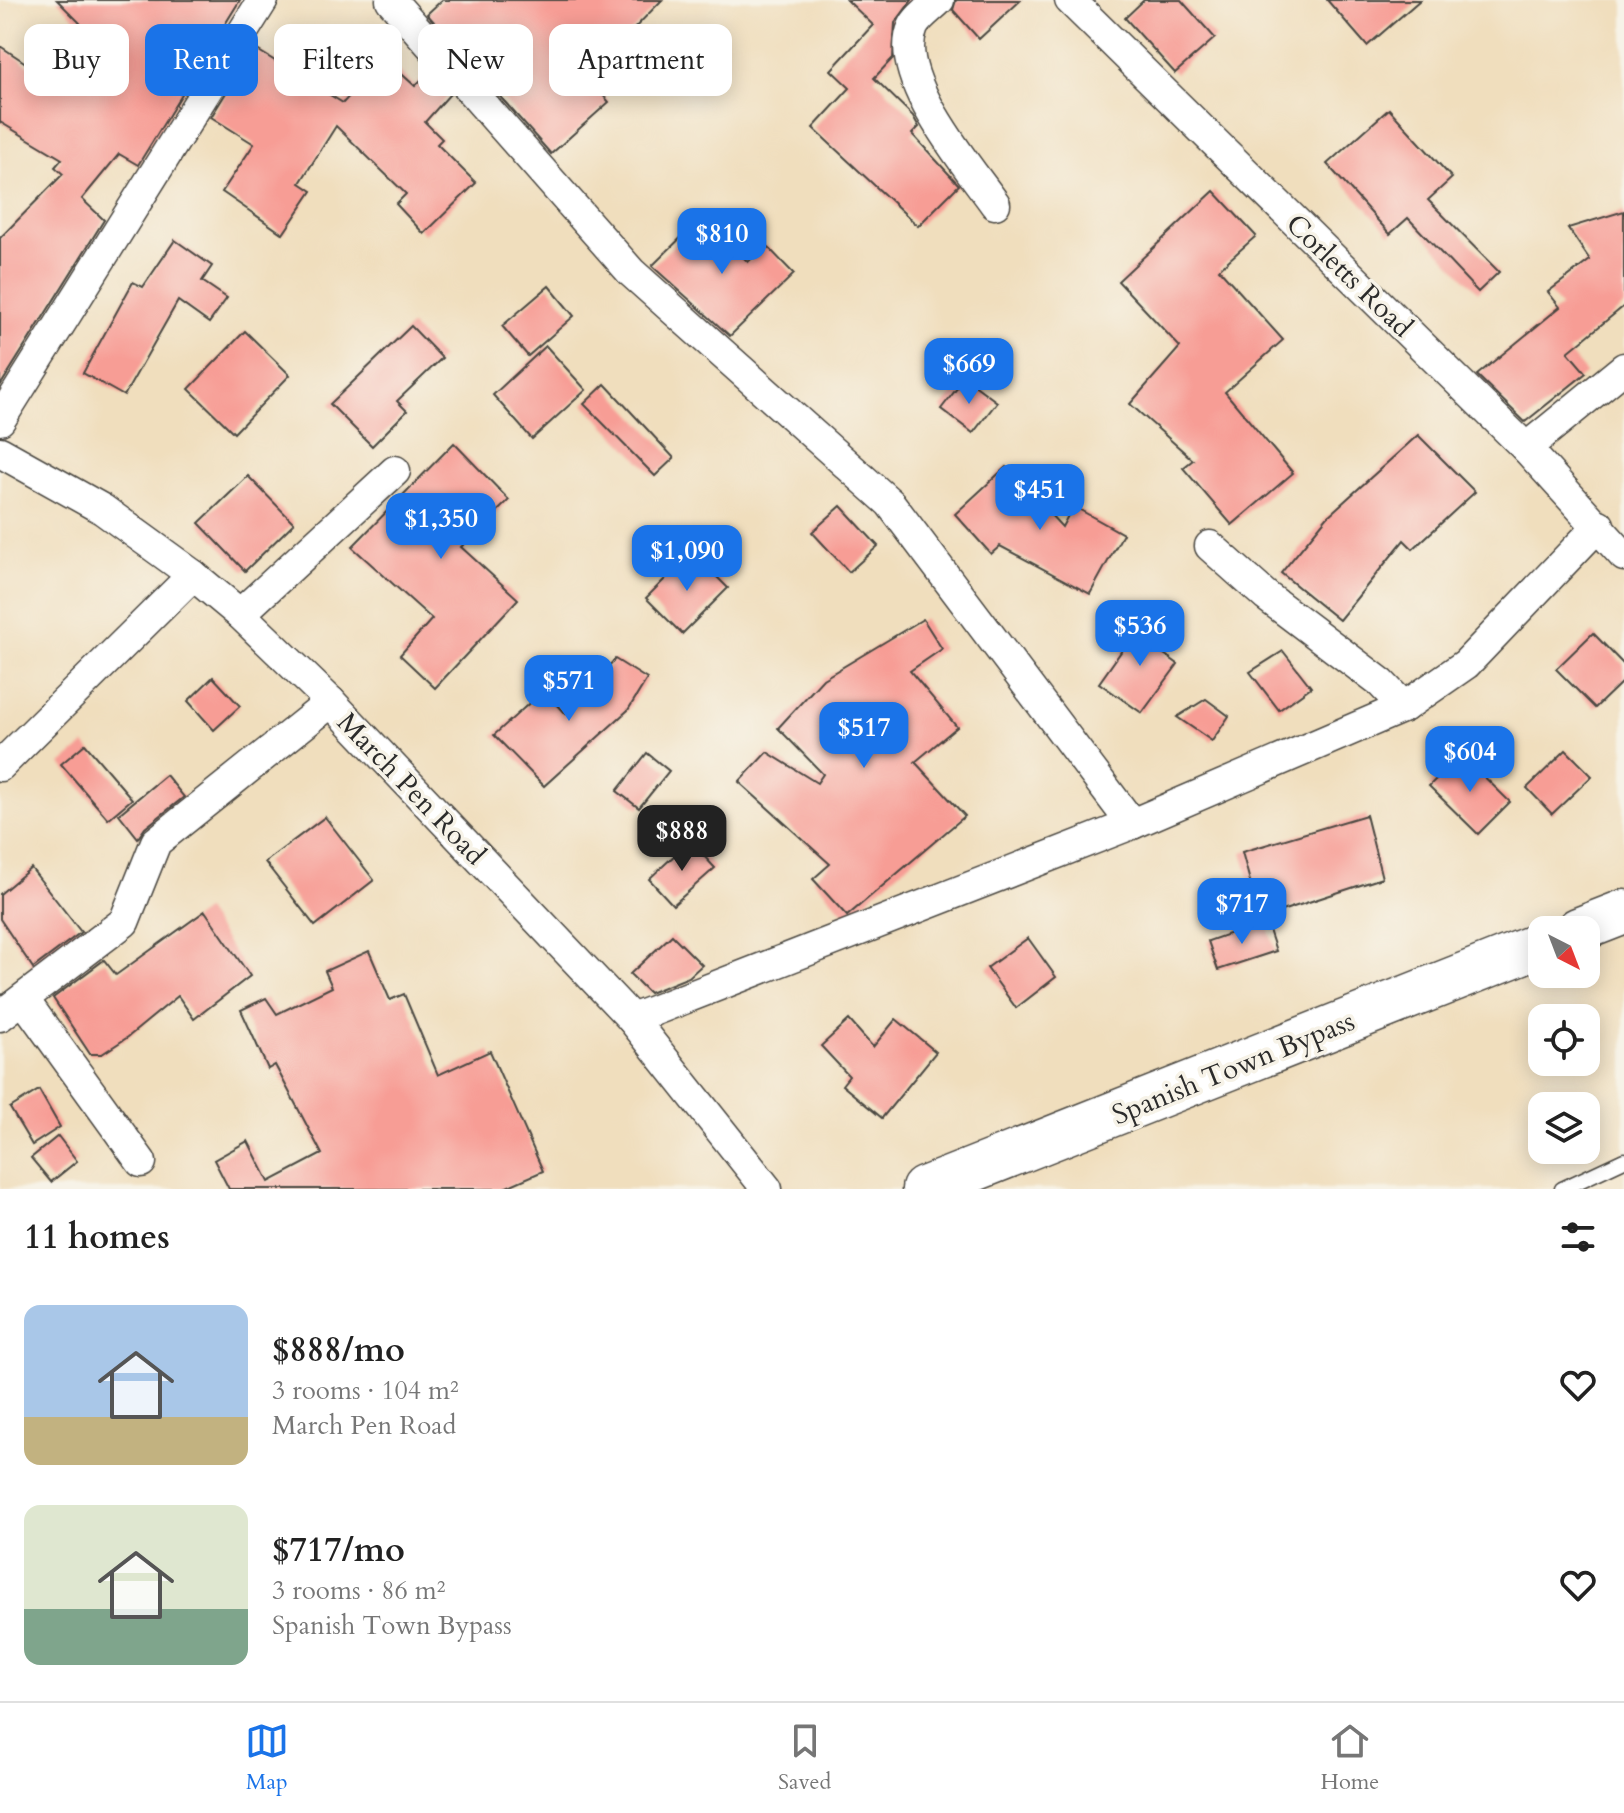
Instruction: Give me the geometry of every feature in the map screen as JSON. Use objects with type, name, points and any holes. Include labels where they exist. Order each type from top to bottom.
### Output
[{"type":"main road","points":[[1600,921],[1624,912]]},
{"type":"main road","name":"Spanish Town Bypass","points":[[924,1189],[1528,950]]},
{"type":"street","points":[[0,420],[263,0]]},
{"type":"street","points":[[391,0],[631,272],[890,503],[1132,824]]},
{"type":"street","points":[[939,0],[913,27],[910,51],[921,100],[995,204]]},
{"type":"street","name":"Corletts Road","points":[[1070,0],[1526,448],[1624,556]]},
{"type":"street","points":[[1526,448],[1624,368]]},
{"type":"street","name":"March Pen Road","points":[[0,452],[102,509],[193,575],[240,614],[331,702],[632,1019],[767,1189]]},
{"type":"street","points":[[240,614],[395,471]]},
{"type":"street","points":[[632,1019],[1132,824],[1404,707],[1466,664],[1599,525]]},
{"type":"street","points":[[1210,546],[1266,596],[1381,683],[1404,707]]},
{"type":"street","points":[[0,766],[193,575]]},
{"type":"street","points":[[141,1162],[12,1008],[124,922],[156,842],[331,702]]},
{"type":"lane","points":[[1562,1189],[1624,1160]]},
{"type":"building","points":[[57,0],[240,0],[225,24],[145,24],[145,96],[181,96],[138,165],[119,154],[82,199],[104,220],[0,386],[0,238],[63,174],[55,167],[62,159],[0,122],[0,46],[24,62],[24,96],[129,96],[129,24],[80,23]]},
{"type":"building","points":[[442,0],[662,0],[639,24],[549,24],[549,96],[604,96],[609,102],[551,154],[500,96],[533,96],[533,24],[436,24],[427,14]]},
{"type":"building","points":[[847,0],[912,0],[895,23],[893,58],[874,78],[913,116],[919,127],[912,134],[959,185],[918,226],[813,128],[850,88],[831,70],[873,25]]},
{"type":"building","points":[[956,0],[1021,0],[979,39],[953,10]]},
{"type":"building","points":[[1144,0],[1181,0],[1215,38],[1175,73],[1125,18]]},
{"type":"building","points":[[1327,0],[1420,0],[1367,46]]},
{"type":"building","points":[[258,50],[274,60],[274,96],[332,96],[343,103],[349,96],[402,96],[402,74],[415,86],[418,83],[418,96],[448,96],[425,122],[442,139],[437,144],[476,183],[424,234],[396,204],[406,194],[336,126],[300,183],[312,191],[283,234],[222,192],[254,144],[211,117],[224,96],[258,96]]},
{"type":"building","points":[[1389,109],[1452,178],[1428,200],[1499,272],[1478,292],[1408,218],[1390,234],[1327,164]]},
{"type":"building","points":[[1214,191],[1256,236],[1219,269],[1283,340],[1225,392],[1293,473],[1232,525],[1183,468],[1193,460],[1130,404],[1180,347],[1118,281]]},
{"type":"building","points":[[1624,211],[1624,306],[1568,352],[1586,373],[1525,422],[1477,375],[1560,307],[1548,292],[1590,260],[1568,228]]},
{"type":"building","points":[[703,216],[748,262],[766,245],[794,274],[730,336],[652,266]]},
{"type":"building","points":[[175,240],[212,266],[202,281],[227,298],[209,323],[178,301],[124,396],[83,373],[133,282],[143,287]]},
{"type":"building","points":[[549,286],[574,316],[528,356],[502,326]]},
{"type":"building","points":[[411,326],[442,358],[397,401],[407,411],[372,446],[330,404]]},
{"type":"building","points":[[245,331],[290,375],[234,433],[189,389]]},
{"type":"building","points":[[546,346],[586,390],[532,439],[493,395]]},
{"type":"building","points":[[965,378],[997,402],[973,433],[941,409]]},
{"type":"building","points":[[605,384],[674,458],[655,476],[584,404]]},
{"type":"building","points":[[1418,435],[1475,492],[1413,549],[1404,540],[1339,620],[1281,573],[1327,517]]},
{"type":"building","points":[[454,443],[509,500],[461,547],[518,599],[435,688],[400,655],[432,619],[352,547]]},
{"type":"building","points":[[1006,467],[1062,527],[1073,506],[1123,534],[1090,594],[1000,546],[991,554],[955,514]]},
{"type":"building","points":[[248,476],[294,523],[245,571],[199,523]]},
{"type":"building","points":[[841,506],[878,546],[849,572],[812,532]]},
{"type":"building","points":[[692,552],[728,588],[682,634],[646,598]]},
{"type":"building","points":[[923,619],[942,649],[910,671],[957,727],[915,762],[965,816],[847,916],[813,879],[830,864],[739,782],[767,752],[817,783],[823,774],[778,728],[823,679]]},
{"type":"building","points":[[1142,622],[1173,643],[1164,654],[1178,664],[1142,713],[1099,683]]},
{"type":"building","points":[[1593,633],[1624,665],[1624,680],[1595,708],[1556,669]]},
{"type":"building","points":[[1283,651],[1311,687],[1279,710],[1250,672]]},
{"type":"building","points":[[615,659],[647,679],[628,710],[544,786],[494,735],[544,690],[566,714]]},
{"type":"building","points":[[213,677],[240,706],[214,730],[188,701]]},
{"type":"building","points":[[1206,699],[1229,716],[1212,741],[1177,717]]},
{"type":"building","points":[[85,744],[132,799],[108,819],[61,764]]},
{"type":"building","points":[[1566,750],[1592,776],[1552,814],[1527,788]]},
{"type":"building","points":[[647,753],[669,771],[639,808],[617,791]]},
{"type":"building","points":[[1461,754],[1510,802],[1478,834],[1429,786]]},
{"type":"building","points":[[166,775],[184,797],[145,828],[138,838],[119,814]]},
{"type":"building","points":[[1366,815],[1382,878],[1260,918],[1242,852]]},
{"type":"building","points":[[325,817],[374,880],[315,926],[265,862]]},
{"type":"building","points":[[690,841],[715,868],[673,905],[649,879]]},
{"type":"building","points":[[31,868],[81,932],[33,968],[0,919],[0,894]]},
{"type":"building","points":[[205,911],[250,976],[194,1019],[178,996],[128,1037],[102,1054],[90,1054],[53,998],[104,960],[116,975]]},
{"type":"building","points":[[1266,921],[1276,951],[1218,970],[1208,941]]},
{"type":"building","points":[[672,935],[702,965],[689,977],[649,993],[630,974]]},
{"type":"building","points":[[1028,938],[1056,977],[1016,1008],[987,968]]},
{"type":"building","points":[[369,951],[390,1000],[404,994],[438,1075],[490,1051],[543,1171],[502,1189],[229,1189],[214,1160],[248,1141],[269,1182],[322,1154],[275,1065],[268,1069],[241,1010],[266,998],[277,1014],[332,987],[325,971]]},
{"type":"building","points":[[896,1019],[936,1052],[882,1118],[842,1085],[849,1076],[821,1046],[849,1020],[873,1047]]},
{"type":"building","points":[[39,1090],[60,1127],[32,1145],[10,1108]]},
{"type":"building","points":[[58,1136],[77,1161],[51,1182],[31,1158]]}]
